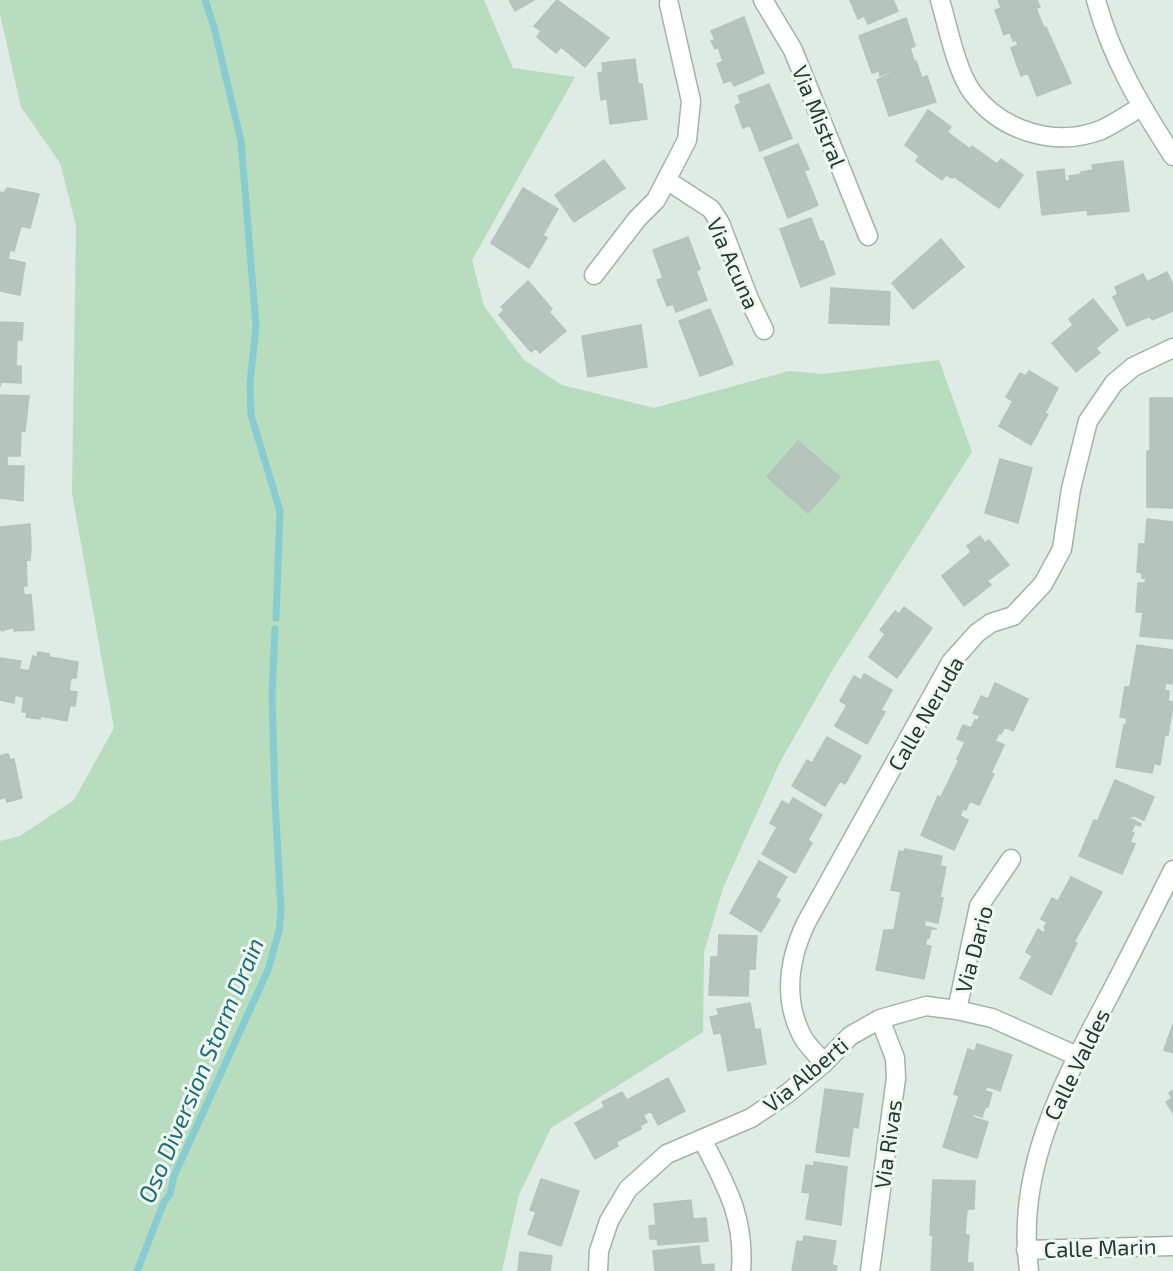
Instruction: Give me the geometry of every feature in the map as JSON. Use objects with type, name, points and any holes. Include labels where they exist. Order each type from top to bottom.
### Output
[{"type":"street","name":"Via Mistral","points":[[763,0],[793,50],[868,236]]},
{"type":"street","points":[[940,0],[957,55],[971,90],[1006,123],[1029,133],[1077,136],[1101,130],[1141,106]]},
{"type":"street","points":[[1096,0],[1117,57],[1141,106],[1173,156]]},
{"type":"street","points":[[594,275],[637,219],[656,200],[687,140],[691,101],[668,1]]},
{"type":"street","name":"Via Acuna","points":[[668,180],[711,209],[720,223],[749,299],[764,330]]},
{"type":"street","name":"Calle Neruda","points":[[824,1063],[802,1036],[792,1010],[789,978],[795,947],[806,923],[951,662],[977,633],[991,623],[1013,616],[1043,584],[1054,566],[1062,549],[1071,489],[1088,421],[1114,383],[1133,367],[1173,348]]},
{"type":"street","name":"Via Dario","points":[[957,1010],[979,906],[1011,859]]},
{"type":"street","name":"Calle Valdes","points":[[1029,1271],[1026,1250],[1028,1207],[1034,1161],[1050,1112],[1173,870]]},
{"type":"street","name":"Via Alberti","points":[[598,1271],[599,1251],[609,1221],[628,1189],[667,1154],[703,1141],[751,1118],[824,1063],[850,1036],[879,1019],[926,1006],[957,1010],[992,1018],[1077,1056]]},
{"type":"street","name":"Via Rivas","points":[[870,1271],[896,1078],[894,1058],[879,1019]]},
{"type":"street","points":[[703,1141],[733,1198],[741,1229],[741,1271]]},
{"type":"street","name":"Calle Marin","points":[[1026,1250],[1173,1246]]},
{"type":"green space","points":[[0,0],[484,0],[513,68],[575,77],[472,260],[484,306],[524,360],[562,385],[654,408],[789,371],[823,374],[939,360],[972,452],[833,669],[780,762],[723,888],[704,952],[703,1032],[551,1128],[519,1195],[502,1271],[0,1271],[0,841],[20,836],[74,800],[114,728],[72,493],[76,225],[60,163],[21,107],[0,14]]},
{"type":"building","points":[[509,0],[534,0],[515,11]]},
{"type":"building","points":[[557,0],[609,38],[585,67],[561,47],[556,53],[537,37],[541,31],[534,26]]},
{"type":"building","points":[[850,0],[893,0],[898,11],[868,24],[864,16],[858,19]]},
{"type":"building","points":[[998,0],[1037,0],[1040,7],[1036,8],[1044,28],[1013,41],[1010,32],[1004,35],[995,10],[1001,8]]},
{"type":"building","points":[[744,17],[764,73],[734,86],[731,80],[724,83],[717,64],[723,61],[718,47],[715,49],[711,41],[715,40],[711,31]]},
{"type":"building","points":[[906,18],[915,46],[910,48],[914,61],[880,76],[879,71],[872,73],[859,36]]},
{"type":"building","points":[[1046,27],[1071,83],[1037,96],[1028,73],[1021,76],[1011,48],[1018,45],[1016,40]]},
{"type":"building","points":[[635,59],[638,84],[642,84],[647,119],[610,124],[607,99],[601,100],[598,73],[603,72],[602,63]]},
{"type":"building","points":[[916,61],[922,78],[927,76],[936,102],[889,116],[877,80]]},
{"type":"building","points":[[769,84],[792,138],[760,151],[750,125],[743,128],[735,106],[741,103],[738,96]]},
{"type":"building","points":[[928,110],[951,127],[947,132],[970,149],[952,178],[946,175],[942,180],[916,161],[919,156],[905,145]]},
{"type":"building","points":[[798,144],[809,169],[804,171],[818,205],[788,218],[764,158]]},
{"type":"building","points":[[972,146],[997,164],[1001,159],[1023,175],[999,208],[953,176]]},
{"type":"building","points":[[604,160],[625,188],[574,222],[555,195]]},
{"type":"building","points":[[1123,161],[1129,211],[1088,215],[1081,172],[1093,170],[1092,165]]},
{"type":"building","points":[[1064,169],[1065,181],[1070,181],[1069,176],[1081,174],[1086,210],[1042,215],[1037,172]]},
{"type":"building","points":[[7,188],[39,194],[30,228],[21,226],[14,251],[10,250],[8,259],[25,263],[20,295],[0,291],[0,192],[4,193]]},
{"type":"building","points":[[523,188],[558,209],[543,235],[547,238],[529,268],[491,243]]},
{"type":"building","points":[[811,218],[820,242],[823,241],[835,274],[801,287],[780,229]]},
{"type":"building","points":[[688,237],[700,269],[696,271],[707,300],[676,312],[673,304],[667,306],[657,280],[663,278],[653,250]]},
{"type":"building","points":[[941,239],[964,267],[913,309],[892,283]]},
{"type":"building","points":[[1167,272],[1173,285],[1173,311],[1152,320],[1150,316],[1127,326],[1113,297],[1118,294],[1115,287],[1143,274],[1147,282]]},
{"type":"building","points":[[528,281],[552,309],[549,312],[566,331],[540,353],[536,348],[531,352],[499,315],[504,310],[501,307]]},
{"type":"building","points":[[831,288],[890,292],[889,325],[829,323]]},
{"type":"building","points":[[1093,299],[1118,330],[1096,348],[1100,353],[1076,372],[1052,343],[1073,325],[1069,319]]},
{"type":"building","points":[[710,309],[733,364],[700,376],[679,321]]},
{"type":"building","points":[[0,322],[23,323],[22,340],[17,340],[16,366],[21,366],[21,383],[1,382],[0,386]]},
{"type":"building","points":[[641,325],[647,367],[588,377],[582,336]]},
{"type":"building","points":[[1029,371],[1058,388],[1045,413],[1048,414],[1031,445],[999,426],[1013,401],[1006,397],[1020,373],[1026,376]]},
{"type":"building","points":[[0,395],[29,396],[25,431],[21,431],[20,456],[7,456],[7,466],[24,466],[23,501],[0,498]]},
{"type":"building","points":[[1150,398],[1173,398],[1173,452],[1150,452]]},
{"type":"building","points":[[798,441],[840,477],[808,513],[767,477]]},
{"type":"building","points":[[1147,451],[1173,452],[1173,508],[1147,507]]},
{"type":"building","points":[[1000,459],[1032,468],[1018,523],[985,513]]},
{"type":"building","points":[[1147,519],[1173,522],[1173,579],[1142,578],[1142,573],[1137,572],[1139,544],[1145,544]]},
{"type":"building","points":[[30,524],[30,560],[26,560],[27,586],[23,586],[24,595],[31,595],[34,630],[14,631],[14,627],[2,631],[0,629],[0,527]]},
{"type":"building","points":[[980,536],[985,543],[989,540],[1009,565],[987,581],[991,585],[964,606],[942,576],[971,552],[967,546]]},
{"type":"building","points":[[1146,578],[1173,579],[1173,639],[1140,636],[1143,612],[1136,612],[1138,583],[1145,583]]},
{"type":"building","points":[[904,607],[932,628],[897,678],[869,657],[885,634],[880,630],[895,611],[899,614]]},
{"type":"building","points":[[1137,645],[1173,650],[1172,684],[1166,683],[1164,690],[1130,686]]},
{"type":"building","points":[[38,652],[49,654],[49,657],[78,662],[76,678],[71,678],[69,691],[77,692],[75,706],[70,705],[67,721],[40,716],[40,719],[26,717],[27,712],[22,712],[24,697],[15,695],[14,703],[0,700],[0,658],[21,661],[19,669],[29,671],[33,656],[37,657]]},
{"type":"building","points":[[864,674],[892,690],[881,710],[885,712],[867,744],[835,726],[847,705],[840,701],[854,676],[861,680]]},
{"type":"building","points":[[995,683],[1028,699],[1013,731],[1005,727],[1001,734],[977,721],[980,716],[973,713],[981,696],[988,699]]},
{"type":"building","points":[[1125,687],[1169,691],[1168,701],[1173,702],[1173,705],[1168,735],[1126,725],[1127,718],[1120,717]]},
{"type":"building","points":[[975,720],[999,733],[995,741],[1004,745],[991,773],[957,759],[965,742],[957,739],[963,725],[971,728]]},
{"type":"building","points":[[1124,725],[1165,734],[1160,765],[1154,763],[1152,773],[1116,767]]},
{"type":"building","points":[[827,737],[861,756],[845,784],[840,781],[825,806],[792,786],[807,760],[812,763]]},
{"type":"building","points":[[8,754],[10,760],[14,759],[22,798],[7,802],[5,797],[0,799],[0,756]]},
{"type":"building","points":[[959,760],[994,774],[979,805],[970,801],[966,810],[941,797]]},
{"type":"building","points":[[1115,780],[1154,797],[1144,820],[1131,815],[1130,818],[1141,824],[1140,826],[1135,824],[1131,832],[1098,820]]},
{"type":"building","points":[[938,796],[963,809],[960,816],[968,820],[954,850],[921,835]]},
{"type":"building","points":[[793,798],[822,815],[808,840],[812,843],[795,873],[762,854],[777,827],[770,823],[782,801],[789,805]]},
{"type":"building","points":[[1094,820],[1134,833],[1130,842],[1135,844],[1122,874],[1079,856]]},
{"type":"building","points":[[905,849],[942,856],[940,866],[946,867],[940,897],[891,890],[899,851],[905,852]]},
{"type":"building","points":[[759,861],[787,877],[775,897],[780,900],[761,932],[730,913]]},
{"type":"building","points":[[1071,877],[1102,892],[1074,942],[1044,928],[1047,922],[1041,919],[1052,898],[1058,901]]},
{"type":"building","points":[[901,892],[943,898],[938,923],[925,920],[924,926],[937,929],[931,929],[929,938],[894,930]]},
{"type":"building","points":[[1038,929],[1044,933],[1046,929],[1077,943],[1051,995],[1020,978],[1032,956],[1026,952]]},
{"type":"building","points":[[884,930],[894,930],[927,938],[925,945],[931,946],[924,979],[876,970]]},
{"type":"building","points":[[719,935],[757,936],[755,969],[749,969],[748,996],[709,995],[711,957],[718,957]]},
{"type":"building","points":[[750,1003],[755,1030],[760,1029],[766,1064],[728,1071],[721,1033],[714,1034],[710,1017],[719,1015],[717,1009]]},
{"type":"building","points":[[1173,1024],[1173,1053],[1164,1050]]},
{"type":"building","points":[[977,1044],[1012,1055],[1000,1091],[987,1086],[985,1091],[992,1093],[988,1107],[954,1094],[968,1049],[975,1051]]},
{"type":"building","points":[[668,1078],[685,1111],[658,1125],[651,1111],[643,1115],[647,1122],[640,1126],[641,1129],[616,1142],[618,1146],[595,1159],[575,1123],[605,1107],[602,1102],[622,1092],[627,1100]]},
{"type":"building","points":[[825,1089],[863,1094],[858,1128],[853,1127],[849,1157],[816,1152]]},
{"type":"building","points":[[1173,1090],[1173,1113],[1166,1102],[1172,1098],[1169,1093]]},
{"type":"building","points":[[959,1096],[986,1106],[982,1117],[973,1114],[972,1117],[988,1122],[977,1158],[943,1147]]},
{"type":"building","points":[[814,1162],[847,1167],[841,1225],[806,1219],[810,1193],[802,1192],[806,1165],[814,1166]]},
{"type":"building","points":[[541,1179],[579,1191],[561,1246],[528,1234],[536,1212],[530,1210]]},
{"type":"building","points":[[933,1180],[975,1181],[974,1209],[967,1209],[965,1235],[930,1235]]},
{"type":"building","points":[[691,1200],[693,1219],[706,1218],[708,1241],[658,1245],[657,1239],[650,1239],[649,1226],[656,1225],[654,1204]]},
{"type":"building","points":[[933,1235],[969,1235],[967,1263],[973,1263],[973,1271],[931,1271]]},
{"type":"building","points":[[804,1236],[836,1241],[832,1265],[837,1266],[836,1271],[792,1271],[797,1241],[803,1242]]},
{"type":"building","points":[[699,1246],[701,1265],[714,1264],[714,1271],[655,1271],[653,1251]]},
{"type":"building","points":[[520,1252],[552,1256],[550,1271],[518,1271]]},
{"type":"waterway","name":"Oso Diversion Storm Drain","points":[[205,0],[214,27],[241,141],[256,326],[250,384],[251,415],[280,511],[276,618]]},
{"type":"waterway","name":"Oso Diversion Storm Drain","points":[[137,1271],[164,1202],[170,1194],[174,1176],[268,970],[279,931],[281,911],[272,695],[275,629]]}]
